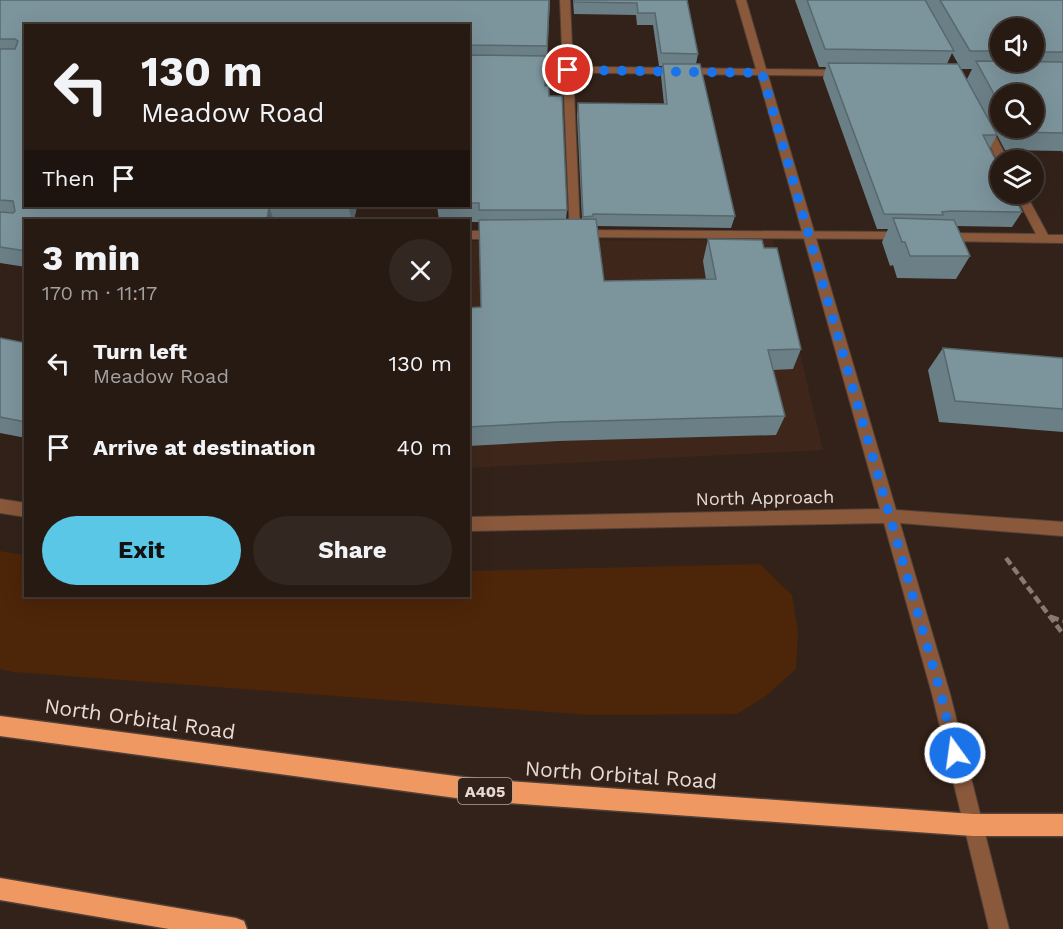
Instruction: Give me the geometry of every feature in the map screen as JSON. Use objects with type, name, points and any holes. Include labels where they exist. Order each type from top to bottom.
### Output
[{"type":"highway","name":"North Orbital Road","points":[[0,726],[478,790],[974,825],[1063,825]]},
{"type":"highway","points":[[0,889],[237,929]]},
{"type":"street","points":[[565,0],[568,70],[568,234],[807,234],[1063,239]]},
{"type":"street","points":[[741,0],[941,694],[999,929]]},
{"type":"street","points":[[512,69],[854,74]]},
{"type":"street","points":[[978,112],[998,150]]},
{"type":"street","points":[[1026,204],[1044,239]]},
{"type":"street","points":[[470,235],[515,234]]},
{"type":"street","points":[[0,506],[24,510]]},
{"type":"street","name":"North Approach","points":[[470,524],[889,516],[1063,529]]},
{"type":"path","points":[[978,522],[1063,634]]},
{"type":"path","points":[[1050,616],[1063,621]]},
{"type":"shaded area","points":[[773,240],[823,450],[470,468],[470,241]]},
{"type":"shaded area","points":[[0,551],[24,555],[24,597],[470,597],[470,571],[760,564],[792,595],[798,632],[796,669],[766,696],[737,714],[590,715],[14,672],[0,669]]},
{"type":"building","points":[[0,0],[549,0],[547,46],[470,45],[470,24],[24,24],[24,207],[269,207],[267,219],[24,219],[24,251],[0,247],[0,212],[13,213],[15,211],[13,201],[0,200],[0,49],[15,49],[18,41],[0,39]]},
{"type":"building","points":[[574,0],[687,0],[698,54],[661,53],[655,13],[638,13],[637,3],[574,2]]},
{"type":"building","points":[[807,0],[925,0],[954,51],[825,49]]},
{"type":"building","points":[[940,0],[1063,0],[1063,52],[1044,52],[1044,18],[990,18],[990,51],[970,51]]},
{"type":"building","points":[[470,55],[546,56],[545,86],[549,86],[549,96],[562,96],[567,210],[479,210],[479,203],[470,203]]},
{"type":"building","points":[[976,61],[990,61],[990,72],[1044,72],[1044,62],[1063,62],[1063,133],[1044,133],[1044,84],[990,84],[990,87]]},
{"type":"building","points":[[828,63],[958,64],[990,122],[990,135],[983,135],[990,150],[990,204],[1018,204],[1022,212],[951,211],[942,212],[943,215],[884,214]]},
{"type":"building","points":[[663,64],[700,64],[735,216],[593,214],[593,216],[583,217],[578,103],[667,104]]},
{"type":"building","points":[[893,218],[954,220],[970,256],[910,256]]},
{"type":"building","points":[[596,219],[604,281],[716,279],[708,239],[762,240],[764,248],[777,248],[801,349],[768,350],[785,416],[559,422],[470,427],[470,308],[481,307],[479,220]]},
{"type":"building","points":[[0,338],[24,343],[24,422],[0,417]]},
{"type":"building","points":[[943,348],[1063,358],[1063,409],[955,401]]},
{"type":"route","points":[[568,70],[762,73],[941,694],[955,753]]}]
